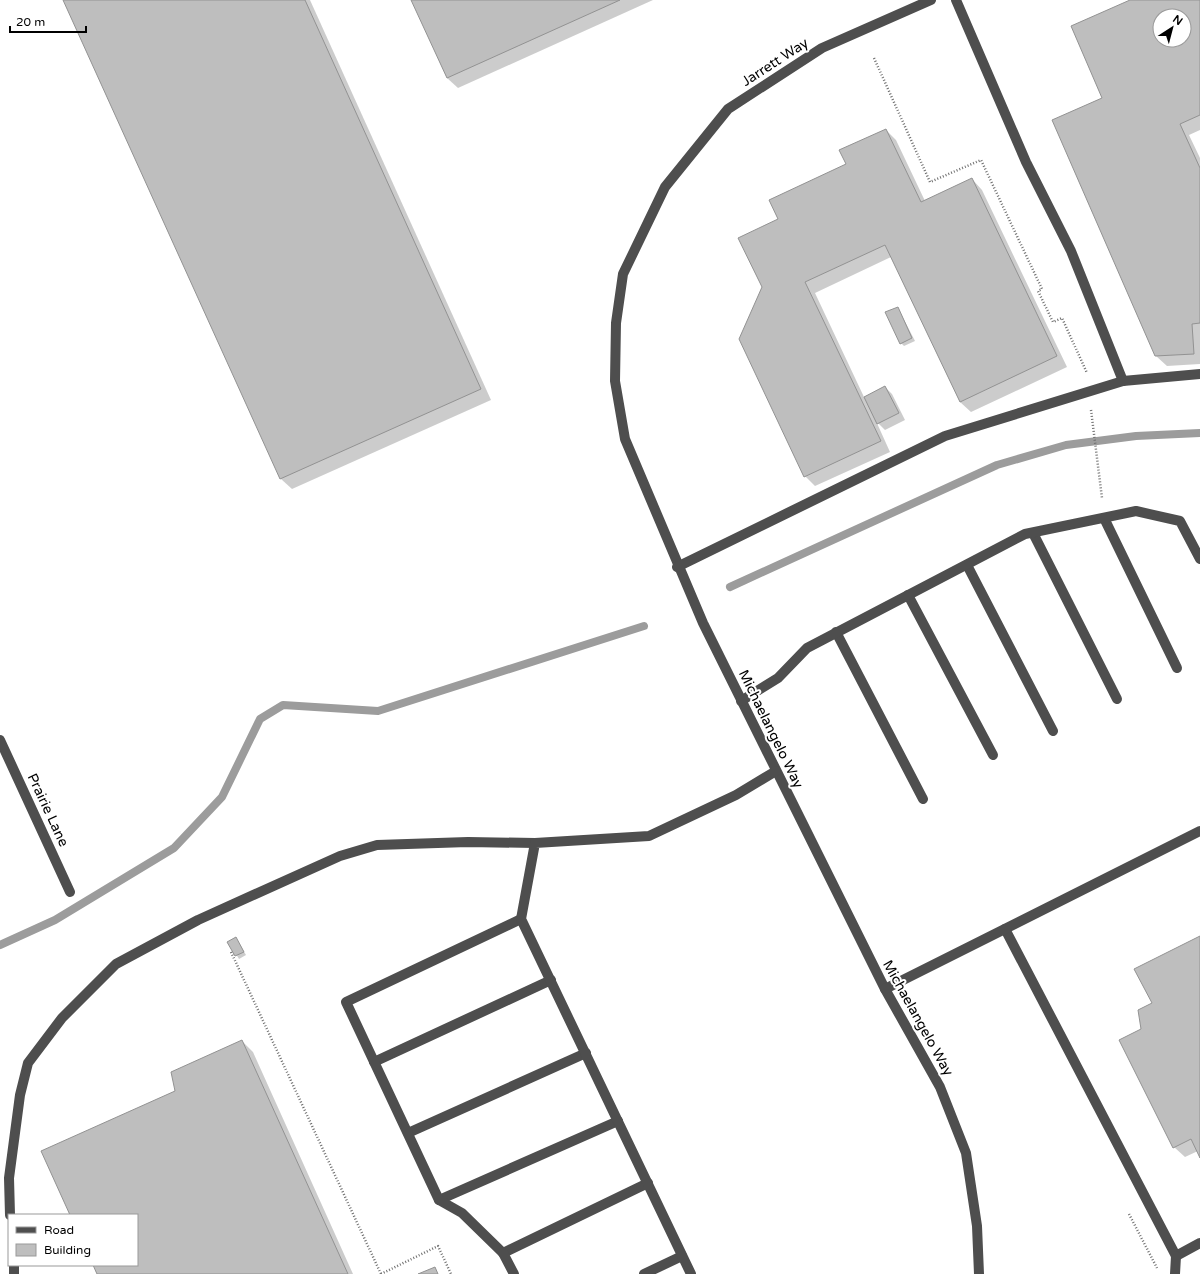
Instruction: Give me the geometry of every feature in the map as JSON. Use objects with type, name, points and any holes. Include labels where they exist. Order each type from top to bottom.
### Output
[{"type":"street","name":"Jarrett Way","points":[[664,187],[728,109],[822,48],[931,0]]},
{"type":"street","points":[[956,0],[1026,162],[1072,251],[1123,381]]},
{"type":"street","name":"Michaelangelo Way","points":[[664,187],[623,274],[616,323],[615,381],[625,439],[677,567],[703,624],[885,990],[940,1087],[966,1153],[977,1226],[978,1274]]},
{"type":"street","points":[[677,567],[945,436],[1123,381],[1200,374]]},
{"type":"street","points":[[741,701],[778,678],[807,648],[1024,534],[1136,511],[1180,521],[1200,559]]},
{"type":"street","points":[[1104,518],[1177,668]]},
{"type":"street","points":[[1033,533],[1117,699]]},
{"type":"street","points":[[967,565],[1053,731]]},
{"type":"street","points":[[908,595],[993,755]]},
{"type":"street","points":[[836,632],[923,799]]},
{"type":"street","name":"Prairie Lane","points":[[0,740],[70,892]]},
{"type":"street","points":[[10,1214],[9,1178],[20,1095],[28,1063],[62,1018],[116,964],[198,920],[347,854],[377,845],[468,842],[534,843],[649,836],[736,795],[776,771]]},
{"type":"street","points":[[885,990],[1200,831]]},
{"type":"street","points":[[534,843],[521,919],[691,1274]]},
{"type":"street","points":[[514,1274],[503,1253],[462,1213],[439,1200],[346,1002],[521,919]]},
{"type":"street","points":[[1006,929],[1176,1256],[1175,1274]]},
{"type":"street","points":[[374,1062],[551,980]]},
{"type":"street","points":[[408,1133],[586,1053]]},
{"type":"street","points":[[439,1200],[618,1121]]},
{"type":"street","points":[[503,1253],[648,1183]]},
{"type":"street","points":[[1176,1256],[1200,1243]]},
{"type":"street","points":[[644,1274],[682,1256]]},
{"type":"path","points":[[874,58],[930,182],[981,160],[1042,289],[1038,291],[1053,322],[1062,318],[1088,375]]},
{"type":"path","points":[[1091,407],[1102,498]]},
{"type":"path","points":[[231,952],[381,1274],[438,1246],[451,1274]]},
{"type":"path","points":[[1129,1214],[1160,1274]]},
{"type":"building","points":[[63,0],[305,0],[481,389],[280,479]]},
{"type":"building","points":[[411,0],[620,0],[447,78]]},
{"type":"building","points":[[1130,0],[1200,0],[1200,115],[1180,124],[1200,168],[1200,323],[1192,324],[1194,354],[1155,356],[1052,120],[1102,98],[1071,26]]},
{"type":"building","points":[[886,129],[921,202],[972,178],[1057,356],[960,402],[885,245],[805,282],[881,441],[804,477],[739,339],[762,287],[738,238],[778,219],[769,200],[846,164],[839,150]]},
{"type":"building","points":[[898,307],[912,338],[900,344],[885,312]]},
{"type":"building","points":[[885,386],[899,413],[877,424],[864,397]]},
{"type":"building","points":[[1200,936],[1200,1158],[1191,1139],[1173,1148],[1119,1040],[1141,1029],[1138,1010],[1152,1003],[1134,969]]},
{"type":"building","points":[[236,937],[244,952],[235,956],[227,942]]},
{"type":"building","points":[[242,1040],[348,1274],[97,1274],[93,1266],[138,1266],[138,1214],[70,1214],[41,1151],[175,1091],[171,1072]]},
{"type":"building","points":[[435,1267],[438,1274],[418,1274]]},
{"type":"waterway","points":[[730,587],[997,465],[1066,445],[1136,436],[1200,433]]},
{"type":"waterway","points":[[0,945],[55,920],[174,848],[222,797],[260,719],[283,705],[378,711],[644,626]]}]
